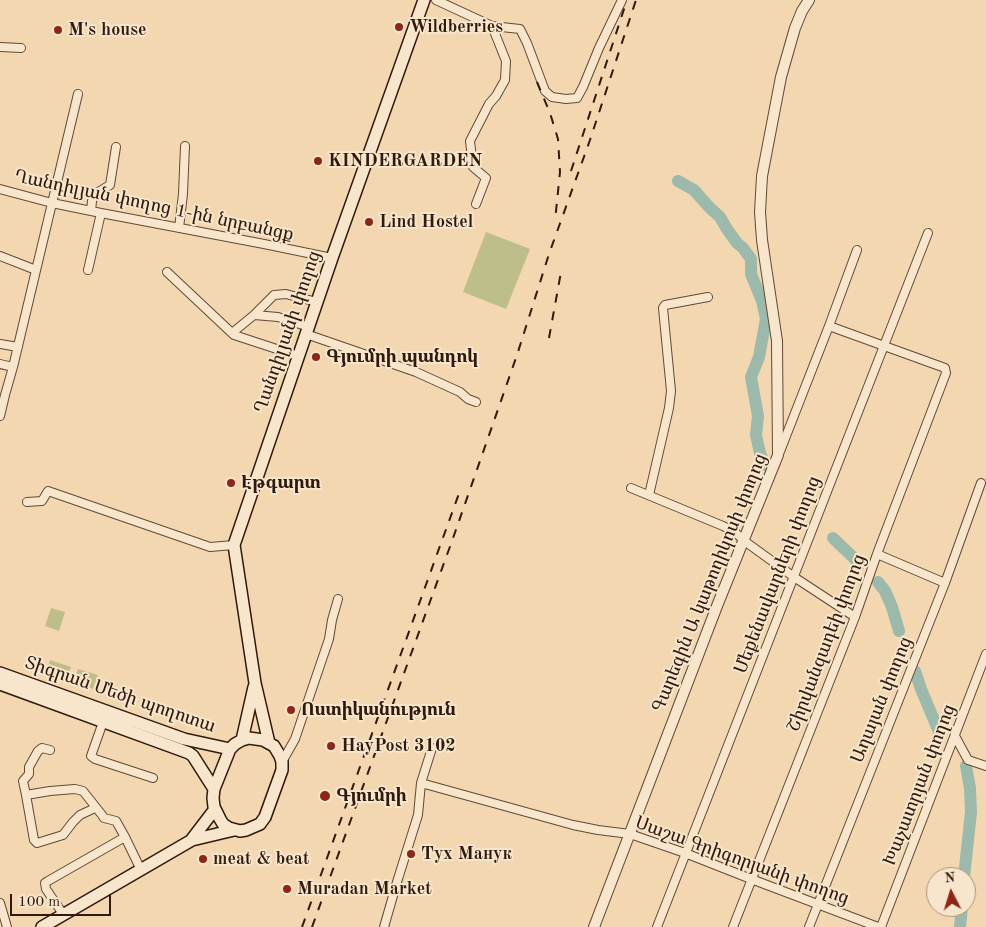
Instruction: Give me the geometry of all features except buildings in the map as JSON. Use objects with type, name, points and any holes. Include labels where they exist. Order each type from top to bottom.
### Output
[{"type":"main road","name":"Ղանդիլյանի փողոց","points":[[269,743],[255,683],[234,545],[332,258],[424,0]]},
{"type":"main road","name":"Տիգրան Մեծի պողոտա","points":[[0,673],[184,739],[230,749]]},
{"type":"main road","name":"Ղանդիլյանի փողոց","points":[[242,740],[255,683]]},
{"type":"main road","name":"Տիգրան Մեծի պողոտա","points":[[0,684],[189,753],[193,756],[214,789]]},
{"type":"main road","points":[[42,927],[192,839],[234,830],[246,830],[260,824],[265,817],[282,770],[282,762],[277,750],[263,740],[254,738],[242,740],[230,749],[214,789],[213,798],[216,814],[223,824],[234,830]]},
{"type":"main road","points":[[192,839],[215,809]]},
{"type":"street","points":[[436,0],[492,26],[520,29],[527,42],[545,91],[552,97],[566,99],[577,98],[622,0]]},
{"type":"street","points":[[778,456],[777,341],[762,240],[760,212],[762,176],[782,77],[795,28],[809,0]]},
{"type":"street","points":[[476,204],[486,178],[473,167],[470,141],[489,104],[505,80],[506,61],[492,26]]},
{"type":"street","points":[[0,47],[21,48]]},
{"type":"street","points":[[0,416],[78,94]]},
{"type":"street","points":[[179,228],[183,194],[185,146]]},
{"type":"street","points":[[91,211],[95,194],[110,185],[116,147]]},
{"type":"street","name":"Ղանդիլյան փողոց 1-ին նրբանցք","points":[[0,189],[52,203],[332,258]]},
{"type":"street","points":[[88,270],[101,213]]},
{"type":"street","name":"Մեքենավարների փողոց","points":[[657,927],[928,233]]},
{"type":"street","name":"Գարեգին Ա կաթողիկոսի փողոց","points":[[594,927],[717,606],[778,456],[857,250]]},
{"type":"street","points":[[0,256],[36,270]]},
{"type":"street","points":[[167,272],[234,335],[298,356]]},
{"type":"street","points":[[232,333],[254,316],[274,295],[286,294],[317,302]]},
{"type":"street","points":[[649,495],[669,408],[671,391],[663,308],[665,305],[708,297]]},
{"type":"street","points":[[254,316],[278,317],[416,372],[460,392],[468,400],[476,402]]},
{"type":"street","points":[[829,326],[883,347]]},
{"type":"street","points":[[0,344],[18,346]]},
{"type":"street","name":"Շիրվանզադեի փողոց","points":[[733,927],[855,617],[946,373],[944,368],[883,347]]},
{"type":"street","points":[[0,364],[13,367]]},
{"type":"street","name":"Աղայան փողոց","points":[[809,927],[945,583],[981,483]]},
{"type":"street","points":[[631,488],[735,532],[743,540],[794,577],[855,617]]},
{"type":"street","points":[[27,502],[42,501],[48,491],[210,547],[234,545]]},
{"type":"street","points":[[877,554],[945,583]]},
{"type":"street","points":[[282,762],[295,739],[329,639],[338,599]]},
{"type":"street","name":"Խաչատրյան փողոց","points":[[880,927],[986,654]]},
{"type":"street","points":[[103,722],[91,756],[153,778]]},
{"type":"street","points":[[955,736],[968,760],[986,766]]},
{"type":"street","points":[[50,750],[42,748],[38,751],[29,767],[30,774],[23,782],[34,840],[37,843],[63,835],[72,822],[80,815],[95,808]]},
{"type":"street","points":[[384,927],[418,815],[421,782],[432,748]]},
{"type":"street","name":"Սաշա Գրիգորյանի փողոց","points":[[421,782],[573,825],[630,834],[686,853],[880,927]]},
{"type":"street","points":[[26,796],[50,790],[75,789],[83,791],[104,818],[116,821],[141,870]]},
{"type":"street","points":[[63,914],[44,883],[125,837]]},
{"type":"street","points":[[0,903],[6,927]]},
{"type":"green space","points":[[486,232],[530,249],[506,309],[463,292]]},
{"type":"green space","points":[[51,608],[65,612],[59,631],[45,626]]},
{"type":"green space","points":[[50,660],[71,667],[66,681],[45,675]]},
{"type":"green space","points":[[78,669],[98,675],[93,689],[73,683]]},
{"type":"waterway","points":[[678,181],[694,190],[720,217],[737,243],[751,259],[751,274],[762,301],[766,319],[759,357],[751,377],[758,416],[756,435],[765,465]]},
{"type":"waterway","points":[[833,538],[860,564]]},
{"type":"waterway","points":[[878,582],[885,591],[892,607],[899,631]]},
{"type":"waterway","points":[[915,671],[939,732]]},
{"type":"waterway","points":[[965,867],[971,812],[970,788],[966,766]]},
{"type":"waterway","points":[[960,927],[961,917]]},
{"type":"railway","points":[[571,171],[627,0]]},
{"type":"railway","points":[[312,927],[452,541],[517,355],[549,254],[590,140],[636,0]]},
{"type":"railway","points":[[537,82],[558,139],[560,172],[555,221]]},
{"type":"railway","points":[[549,338],[561,272]]},
{"type":"railway","points":[[302,927],[461,488]]},
{"type":"place","name":"Wildberries","points":[[399,27]]},
{"type":"place","name":"M's house","points":[[58,30]]},
{"type":"place","name":"KINDERGARDEN","points":[[318,161]]},
{"type":"place","name":"Lind Hostel","points":[[369,222]]},
{"type":"place","name":"Գյումրի պանդոկ","points":[[316,357]]},
{"type":"place","name":"Էթգարտ","points":[[231,483]]},
{"type":"place","name":"Ոստիկանություն","points":[[291,710]]},
{"type":"place","name":"HayPost 3102","points":[[331,746]]},
{"type":"place","name":"Գյումրի","points":[[325,796]]},
{"type":"place","name":"Тух Манук","points":[[411,854]]},
{"type":"place","name":"meat & beat","points":[[203,859]]},
{"type":"place","name":"Muradan Market","points":[[287,889]]}]
